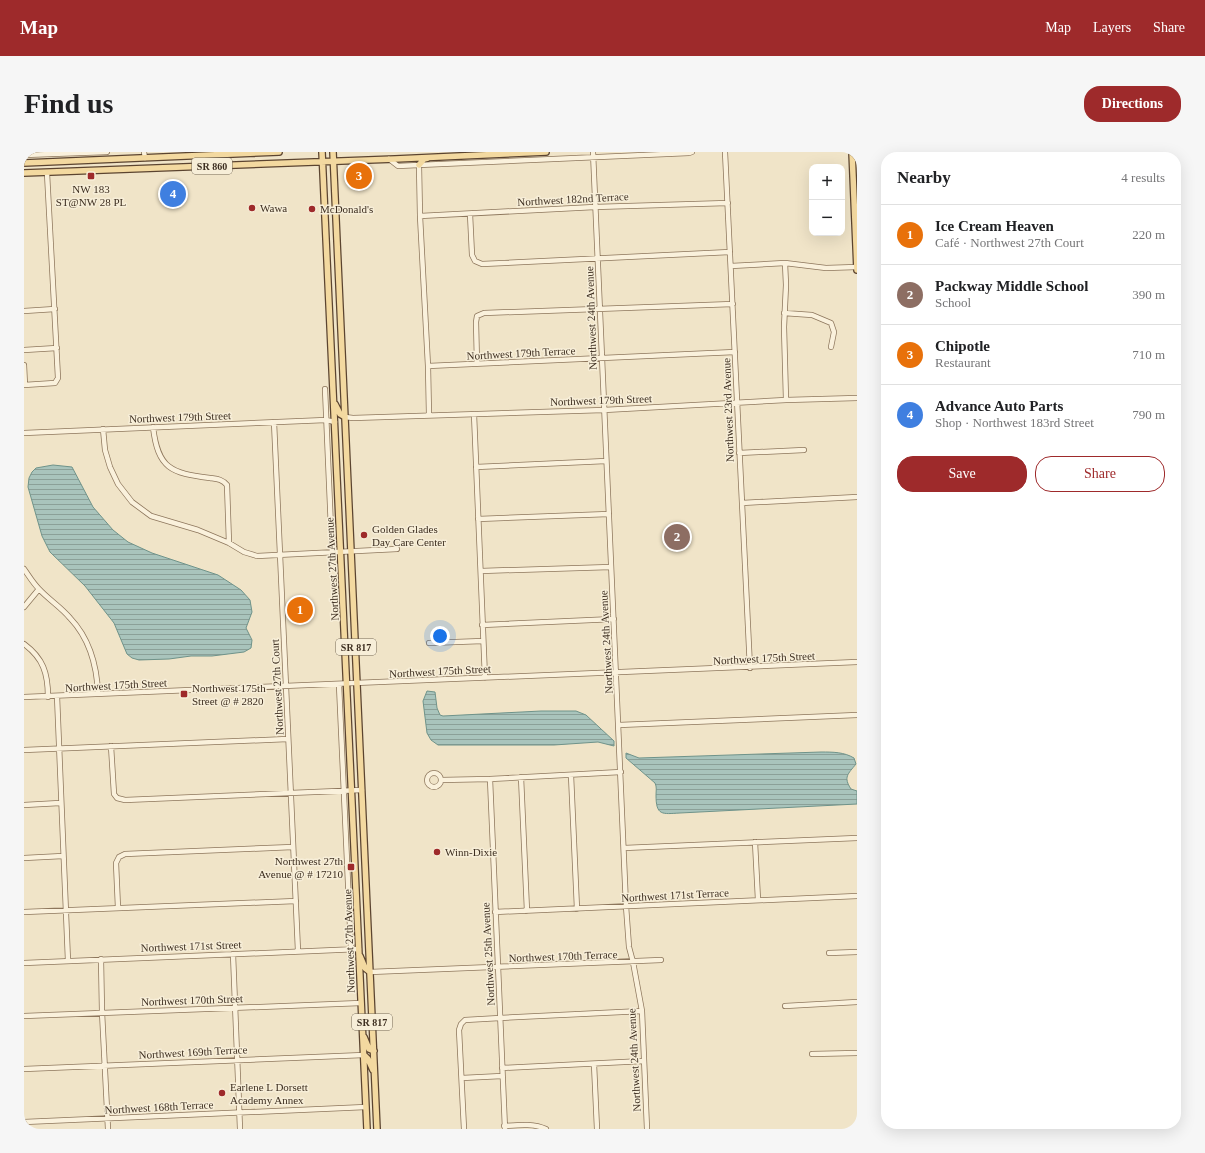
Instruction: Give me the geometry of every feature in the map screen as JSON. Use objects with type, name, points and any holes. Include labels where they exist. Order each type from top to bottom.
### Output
[{"type":"main road","name":"SR 860","points":[[24,163],[128,159],[191,154],[279,152]]},
{"type":"main road","name":"Northwest 27th Avenue","points":[[322,152],[336,422],[367,1129]]},
{"type":"main road","name":"Northwest 27th Avenue","points":[[333,152],[377,1129]]},
{"type":"main road","name":"SR 860","points":[[24,173],[333,162],[546,152]]},
{"type":"main road","points":[[852,152],[857,270]]},
{"type":"main road","points":[[419,165],[428,158]]},
{"type":"main road","points":[[121,169],[121,165],[128,159]]},
{"type":"main road","points":[[330,310],[340,309]]},
{"type":"main road","points":[[334,402],[340,414],[345,417]]},
{"type":"main road","points":[[336,422],[340,424],[346,436]]},
{"type":"main road","points":[[356,881],[366,881]]},
{"type":"main road","points":[[359,952],[365,968],[370,972]]},
{"type":"main road","points":[[363,1035],[369,1049],[374,1051]]},
{"type":"main road","points":[[364,1055],[368,1059],[374,1072]]},
{"type":"street","points":[[24,155],[107,152]]},
{"type":"street","points":[[144,152],[145,158]]},
{"type":"street","points":[[389,159],[398,166],[593,155],[692,152]]},
{"type":"street","name":"Northwest 23rd Avenue","points":[[725,152],[750,668]]},
{"type":"street","name":"Northwest 24th Avenue","points":[[593,155],[626,906],[629,947],[642,1011],[647,1129]]},
{"type":"street","points":[[419,165],[429,415]]},
{"type":"street","points":[[24,365],[25,385],[49,384],[55,383],[57,380],[55,309],[47,173]]},
{"type":"street","name":"Northwest 182nd Terrace","points":[[420,216],[595,207],[728,203]]},
{"type":"street","points":[[470,214],[472,255],[475,261],[482,264],[730,252]]},
{"type":"street","points":[[731,266],[785,263],[826,268],[857,267]]},
{"type":"street","points":[[785,263],[786,285],[784,327],[786,400]]},
{"type":"street","points":[[477,364],[476,322],[478,316],[484,314],[733,304]]},
{"type":"street","points":[[24,311],[55,309]]},
{"type":"street","points":[[784,313],[812,315],[830,323],[834,332],[831,347]]},
{"type":"street","points":[[24,350],[56,348]]},
{"type":"street","name":"Northwest 179th Terrace","points":[[428,366],[735,352]]},
{"type":"street","points":[[325,389],[332,552]]},
{"type":"street","name":"Northwest 179th Street","points":[[345,417],[353,418],[604,410],[786,400],[857,398]]},
{"type":"street","points":[[474,414],[485,678]]},
{"type":"street","name":"Northwest 179th Street","points":[[24,433],[326,420],[336,422]]},
{"type":"street","name":"Northwest 27th Court","points":[[274,422],[298,951]]},
{"type":"street","points":[[153,427],[155,445],[164,464],[180,473],[190,476],[219,479],[227,485],[229,543]]},
{"type":"street","points":[[103,430],[105,450],[118,484],[132,502],[152,516],[198,530],[229,543],[244,552],[257,556],[397,549]]},
{"type":"street","points":[[739,453],[804,450]]},
{"type":"street","points":[[476,467],[606,461]]},
{"type":"street","points":[[742,503],[857,497]]},
{"type":"street","points":[[478,519],[609,514]]},
{"type":"street","points":[[481,571],[611,567]]},
{"type":"street","points":[[24,569],[39,589],[70,618],[82,633],[94,663],[98,694]]},
{"type":"street","points":[[24,607],[39,589]]},
{"type":"street","points":[[482,625],[614,619]]},
{"type":"street","points":[[429,643],[483,641]]},
{"type":"street","points":[[24,644],[35,654],[44,667],[48,685],[48,696]]},
{"type":"street","name":"Northwest 175th Street","points":[[24,697],[286,686],[347,685],[857,662]]},
{"type":"street","points":[[339,685],[351,949]]},
{"type":"street","points":[[57,696],[60,803],[68,961]]},
{"type":"street","points":[[619,725],[857,715]]},
{"type":"street","points":[[24,750],[288,739]]},
{"type":"street","points":[[111,746],[112,788],[117,798],[124,800],[362,790]]},
{"type":"street","points":[[441,780],[621,772]]},
{"type":"street","points":[[571,775],[577,909]]},
{"type":"street","points":[[521,777],[527,911]]},
{"type":"street","name":"Northwest 25th Avenue","points":[[490,779],[504,1127]]},
{"type":"street","points":[[24,804],[60,803]]},
{"type":"street","points":[[624,848],[857,838]]},
{"type":"street","points":[[755,842],[758,900]]},
{"type":"street","points":[[118,908],[116,863],[119,857],[125,854],[293,847]]},
{"type":"street","points":[[24,858],[63,856]]},
{"type":"street","name":"Northwest 171st Terrace","points":[[495,912],[857,896]]},
{"type":"street","points":[[24,912],[296,901]]},
{"type":"street","name":"Northwest 171st Street","points":[[24,963],[351,949],[359,952]]},
{"type":"street","points":[[829,953],[857,952]]},
{"type":"street","points":[[233,954],[240,1129]]},
{"type":"street","points":[[101,959],[104,1065],[108,1129]]},
{"type":"street","name":"Northwest 170th Terrace","points":[[370,972],[661,960]]},
{"type":"street","points":[[785,1006],[857,1002]]},
{"type":"street","name":"Northwest 170th Street","points":[[24,1016],[361,1003]]},
{"type":"street","points":[[464,1129],[459,1030],[464,1020],[642,1011]]},
{"type":"street","points":[[812,1054],[857,1053]]},
{"type":"street","name":"Northwest 169th Terrace","points":[[24,1069],[237,1059],[364,1055]]},
{"type":"street","points":[[502,1068],[644,1061]]},
{"type":"street","points":[[594,1064],[597,1129]]},
{"type":"street","points":[[462,1078],[502,1076]]},
{"type":"street","name":"Northwest 168th Terrace","points":[[24,1122],[366,1107]]},
{"type":"street","points":[[504,1127],[530,1125],[539,1126],[546,1129]]},
{"type":"water","points":[[53,465],[72,467],[93,507],[113,530],[128,542],[152,553],[218,575],[241,590],[250,600],[252,612],[246,628],[252,640],[251,648],[244,652],[169,659],[139,660],[132,658],[127,654],[114,623],[85,586],[50,552],[42,536],[28,487],[29,478],[36,468]]},
{"type":"water","points":[[427,691],[435,692],[437,708],[440,715],[443,716],[541,711],[576,711],[586,715],[614,741],[614,746],[598,742],[554,745],[438,745],[431,740],[427,733],[423,701]]},
{"type":"water","points":[[821,752],[842,753],[854,758],[856,764],[849,773],[847,781],[851,789],[857,791],[857,804],[664,813],[657,807],[655,783],[626,758],[626,753],[639,758]]},
{"type":"place","name":"NW 183 ST@NW 28 PL","points":[[91,176]]},
{"type":"place","name":"Chipotle","points":[[359,176]]},
{"type":"place","name":"Advance Auto Parts","points":[[173,194]]},
{"type":"place","name":"Wawa","points":[[252,208]]},
{"type":"place","name":"McDonald's","points":[[312,209]]},
{"type":"place","name":"Golden Glades Day Care Center","points":[[364,535]]},
{"type":"place","name":"Packway Middle School","points":[[677,537]]},
{"type":"place","name":"Ice Cream Heaven","points":[[300,610]]},
{"type":"place","name":"Northwest 175th Street @ # 2820","points":[[184,694]]},
{"type":"place","name":"Winn-Dixie","points":[[437,852]]},
{"type":"place","name":"Northwest 27th Avenue @ # 17210","points":[[351,867]]},
{"type":"place","name":"Earlene L Dorsett Academy Annex","points":[[222,1093]]}]
